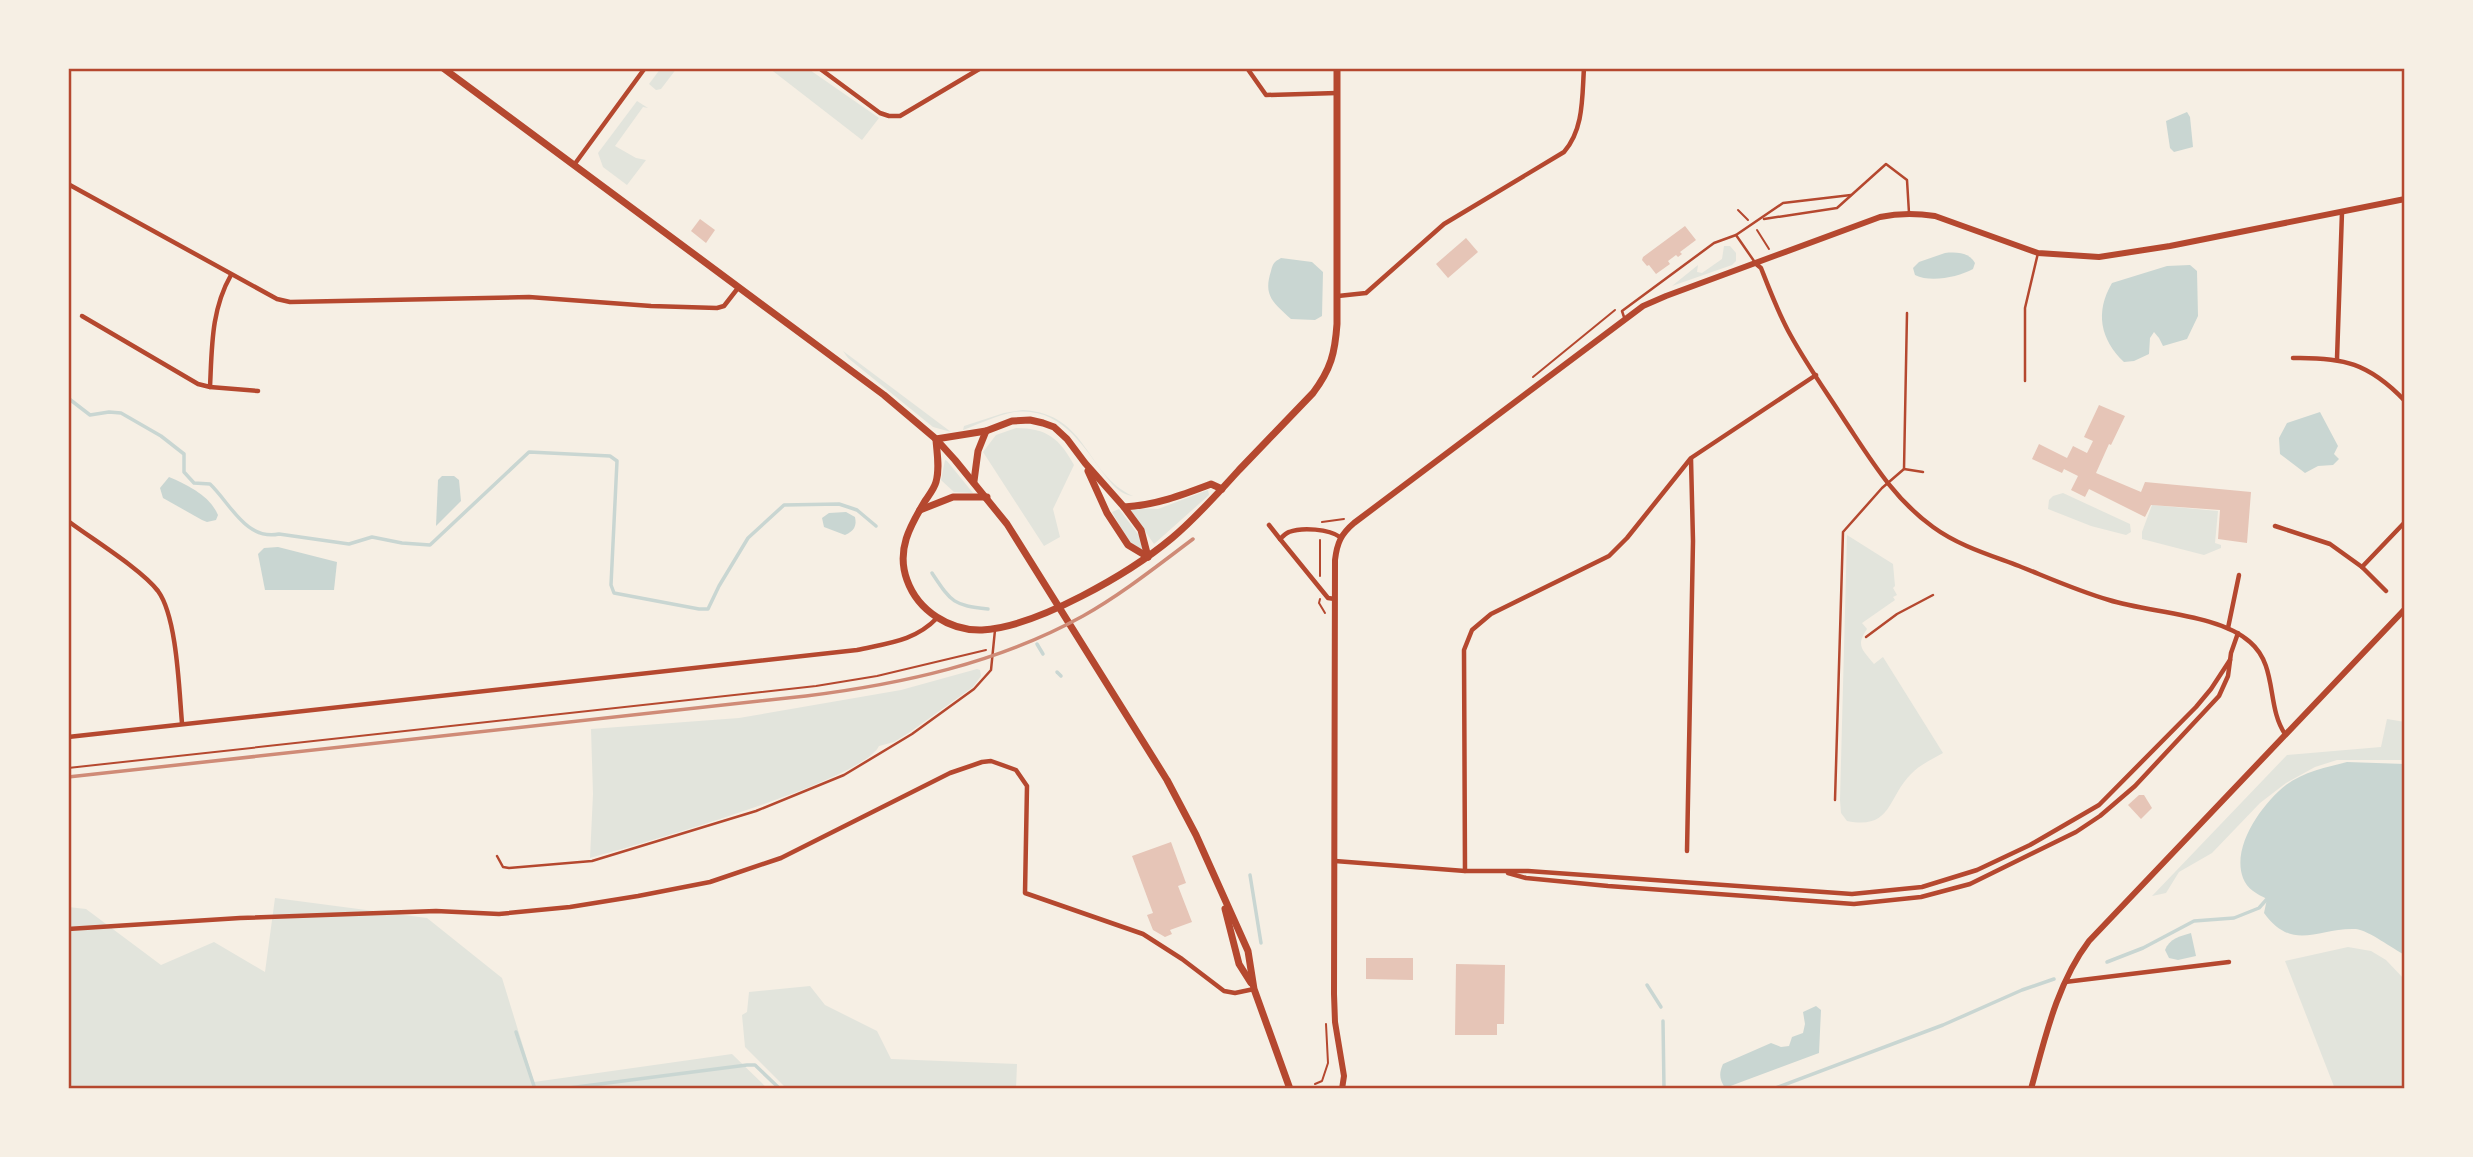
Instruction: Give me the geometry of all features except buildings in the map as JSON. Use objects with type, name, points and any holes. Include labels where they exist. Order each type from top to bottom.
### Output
[{"type":"main road","points":[[443,68],[884,395],[936,439],[974,481],[1041,576],[1167,780],[1220,891],[1239,964],[1254,989],[1290,1089]]},
{"type":"main road","points":[[936,439],[939,464],[935,484],[906,537],[904,572],[919,602],[937,618],[970,629],[996,628],[1042,613],[1073,599],[1148,557],[1181,530],[1322,381],[1333,358],[1337,296],[1338,68]]},
{"type":"main road","points":[[936,439],[986,431],[1012,421],[1043,422],[1054,428],[1067,439],[1084,463],[1124,507],[1140,530],[1148,557]]},
{"type":"main road","points":[[974,481],[978,451],[986,431]]},
{"type":"main road","points":[[1084,463],[1107,513],[1128,545],[1148,557]]},
{"type":"main road","points":[[1124,507],[1168,500],[1211,484],[1222,489]]},
{"type":"main road","points":[[919,511],[954,497],[987,497]]},
{"type":"street","points":[[574,165],[645,68]]},
{"type":"street","points":[[819,68],[880,113],[900,116],[981,68]]},
{"type":"street","points":[[1247,68],[1266,95],[1337,93]]},
{"type":"street","points":[[1337,296],[1366,293],[1444,224],[1560,155],[1573,140],[1579,124],[1584,68]]},
{"type":"street","points":[[68,184],[231,275],[277,299],[290,302],[529,297],[717,308],[724,306],[739,287]]},
{"type":"street","points":[[1342,1089],[1344,1076],[1335,1013],[1336,547],[1340,537],[1354,523],[1643,306],[1880,217],[1909,213],[1934,216],[2038,253],[2099,257],[2405,199]]},
{"type":"street","points":[[2337,359],[2342,212]]},
{"type":"street","points":[[1755,263],[1761,268],[1791,337],[1887,483],[1914,511],[1933,527],[1968,547],[2111,601],[2228,628],[2238,633],[2250,641],[2263,657],[2270,679],[2276,716],[2285,734]]},
{"type":"street","points":[[210,387],[213,324],[219,298],[231,275]]},
{"type":"street","points":[[82,316],[198,384],[258,391]]},
{"type":"street","points":[[2293,358],[2348,361],[2378,377],[2405,401]]},
{"type":"street","points":[[1465,871],[1464,650],[1472,630],[1491,614],[1609,556],[1627,538],[1691,458],[1816,375]]},
{"type":"street","points":[[1687,851],[1693,541],[1691,458]]},
{"type":"street","points":[[68,521],[147,580],[163,599],[170,622],[183,723]]},
{"type":"street","points":[[2362,567],[2405,522]]},
{"type":"street","points":[[1269,525],[1328,598],[1336,599]]},
{"type":"street","points":[[2275,526],[2330,544],[2362,567],[2386,591]]},
{"type":"street","points":[[1280,539],[1289,532],[1320,530],[1340,537]]},
{"type":"street","points":[[2228,628],[2239,575]]},
{"type":"street","points":[[2031,1089],[2064,982],[2076,958],[2089,941],[2405,609]]},
{"type":"street","points":[[68,737],[847,652],[916,636],[937,618]]},
{"type":"street","points":[[1503,872],[1526,878],[1608,886],[1854,904],[1895,901],[1949,891],[2003,869],[2076,832],[2100,816],[2134,786],[2207,710],[2224,685],[2238,633]]},
{"type":"street","points":[[1335,862],[1465,871],[1528,871],[1852,894],[1901,891],[1954,879],[2030,845],[2099,805],[2196,707],[2230,660]]},
{"type":"street","points":[[68,929],[240,918],[410,912],[499,914],[570,907],[638,896],[710,882],[780,858],[950,773],[991,761],[1016,770],[1027,786],[1025,894],[1143,934],[1224,991],[1235,993],[1254,989]]},
{"type":"street","points":[[2064,982],[2230,962]]},
{"type":"lane","points":[[1761,219],[1837,208],[1886,164],[1907,180],[1909,213]]},
{"type":"lane","points":[[1625,320],[1622,311],[1714,243],[1736,235],[1783,203],[1852,195]]},
{"type":"lane","points":[[1736,235],[1755,263]]},
{"type":"lane","points":[[2025,381],[2025,308],[2038,253]]},
{"type":"lane","points":[[1904,469],[1907,313]]},
{"type":"lane","points":[[1835,800],[1843,532],[1887,483],[1904,469],[1923,472]]},
{"type":"lane","points":[[1866,638],[1897,614],[1933,595]]},
{"type":"lane","points":[[497,856],[503,867],[509,868],[592,861],[756,811],[844,775],[912,734],[974,689],[991,670],[996,628]]},
{"type":"path","points":[[1738,210],[1749,221]]},
{"type":"path","points":[[1756,229],[1770,250]]},
{"type":"path","points":[[1531,378],[1614,310]]},
{"type":"path","points":[[1319,603],[1320,522],[1341,521],[1349,516]]},
{"type":"path","points":[[68,768],[816,686],[901,671],[993,648]]},
{"type":"shaded area","points":[[661,68],[677,68],[661,89],[656,90],[649,84]]},
{"type":"shaded area","points":[[769,68],[807,68],[879,118],[862,140]]},
{"type":"shaded area","points":[[637,101],[648,108],[643,107],[615,146],[636,158],[646,160],[627,185],[603,167],[598,153]]},
{"type":"shaded area","points":[[2187,112],[2190,117],[2193,147],[2174,152],[2170,148],[2166,121]]},
{"type":"shaded area","points":[[1724,246],[1730,246],[1736,253],[1736,261],[1732,265],[1672,286],[1698,265],[1697,272],[1702,273],[1722,259]]},
{"type":"shaded area","points":[[1945,253],[1966,255],[1975,263],[1973,269],[1944,278],[1929,279],[1915,275],[1913,268],[1919,262]]},
{"type":"shaded area","points":[[1281,258],[1312,262],[1323,272],[1322,316],[1315,320],[1291,319],[1271,298],[1268,287],[1273,264]]},
{"type":"shaded area","points":[[2190,265],[2197,271],[2198,316],[2187,339],[2163,346],[2154,332],[2150,338],[2149,354],[2124,362],[2110,344],[2103,325],[2103,304],[2112,283],[2167,266]]},
{"type":"shaded area","points":[[843,351],[951,432],[933,427],[848,358]]},
{"type":"shaded area","points":[[1023,410],[1045,414],[1061,422],[1074,433],[1105,474],[1133,496],[1115,487],[1079,441],[1058,422],[1045,415],[1014,412],[963,430],[964,426],[1004,413]]},
{"type":"shaded area","points":[[2320,412],[2338,446],[2334,454],[2339,459],[2333,465],[2318,466],[2305,473],[2280,454],[2279,438],[2287,423]]},
{"type":"shaded area","points":[[1016,428],[1036,430],[1051,437],[1063,448],[1074,465],[1053,509],[1060,537],[1044,546],[983,452],[996,435]]},
{"type":"shaded area","points":[[945,460],[973,493],[954,492],[941,480]]},
{"type":"shaded area","points":[[442,476],[454,476],[459,480],[461,501],[436,526],[438,480]]},
{"type":"shaded area","points":[[169,477],[210,502],[218,515],[216,520],[202,520],[163,498],[160,488]]},
{"type":"shaded area","points":[[1208,490],[1209,495],[1154,544],[1129,508],[1158,509]]},
{"type":"shaded area","points":[[2063,493],[2130,524],[2131,532],[2126,535],[2091,526],[2048,509],[2049,500]]},
{"type":"shaded area","points":[[2152,505],[2218,511],[2215,543],[2221,545],[2221,548],[2204,555],[2142,539]]},
{"type":"shaded area","points":[[1119,509],[1140,537],[1143,550],[1129,542],[1112,512]]},
{"type":"shaded area","points":[[846,512],[855,517],[855,526],[851,532],[845,535],[824,527],[822,518],[829,513]]},
{"type":"shaded area","points":[[1847,535],[1893,564],[1893,588],[1897,595],[1893,597],[1895,600],[1862,623],[1867,629],[1861,640],[1862,648],[1874,664],[1883,657],[1943,753],[1911,774],[1881,816],[1862,823],[1847,821],[1841,813],[1840,800]]},
{"type":"shaded area","points":[[278,547],[337,562],[334,590],[265,590],[258,554],[264,548]]},
{"type":"shaded area","points":[[980,670],[981,676],[973,687],[910,732],[894,742],[879,746],[864,760],[834,776],[746,810],[590,858],[593,794],[591,729],[739,718],[901,690]]},
{"type":"shaded area","points":[[2387,719],[2405,722],[2405,760],[2337,760],[2315,767],[2286,783],[2260,803],[2212,853],[2179,872],[2166,893],[2152,896],[2287,755],[2381,747]]},
{"type":"shaded area","points":[[2347,762],[2405,764],[2405,955],[2374,936],[2356,929],[2307,935],[2285,932],[2264,913],[2267,899],[2250,888],[2243,878],[2240,866],[2245,839],[2268,803],[2286,785],[2300,777]]},
{"type":"shaded area","points":[[275,898],[427,918],[502,978],[534,1082],[732,1054],[768,1089],[68,1089],[68,907],[86,909],[161,965],[214,942],[265,972]]},
{"type":"shaded area","points":[[2191,933],[2196,956],[2178,960],[2169,958],[2165,950],[2169,943]]},
{"type":"shaded area","points":[[2348,947],[2371,951],[2386,960],[2405,980],[2405,1089],[2335,1089],[2285,961]]},
{"type":"shaded area","points":[[810,986],[825,1005],[877,1031],[891,1059],[1017,1064],[1016,1089],[787,1089],[745,1047],[742,1015],[747,1012],[749,992]]},
{"type":"shaded area","points":[[1816,1006],[1821,1010],[1819,1053],[1725,1088],[1720,1076],[1723,1064],[1771,1043],[1781,1047],[1789,1046],[1792,1037],[1803,1033],[1803,1012]]},
{"type":"waterway","points":[[68,398],[90,415],[121,413],[161,436],[184,454],[184,472],[194,483],[210,484],[240,519],[257,532],[349,544],[372,537],[430,545],[529,452],[610,456],[617,461],[611,585],[614,593],[699,609],[708,609],[748,538],[784,505],[839,504],[857,510],[876,526]]},
{"type":"waterway","points":[[932,573],[954,601],[988,609]]},
{"type":"waterway","points":[[1037,644],[1043,654]]},
{"type":"waterway","points":[[1057,672],[1061,676]]},
{"type":"waterway","points":[[1250,875],[1261,943]]},
{"type":"waterway","points":[[2107,962],[2143,948],[2194,921],[2234,918],[2259,908],[2267,899]]},
{"type":"waterway","points":[[1773,1089],[1943,1025],[2054,979]]},
{"type":"waterway","points":[[1647,985],[1661,1007]]},
{"type":"waterway","points":[[1663,1021],[1664,1089]]},
{"type":"waterway","points":[[516,1032],[535,1089]]},
{"type":"waterway","points":[[561,1089],[747,1065],[755,1065],[780,1089]]},
{"type":"railway","points":[[68,777],[806,696],[913,678],[983,659],[1051,632],[1112,598],[1193,539]]}]
